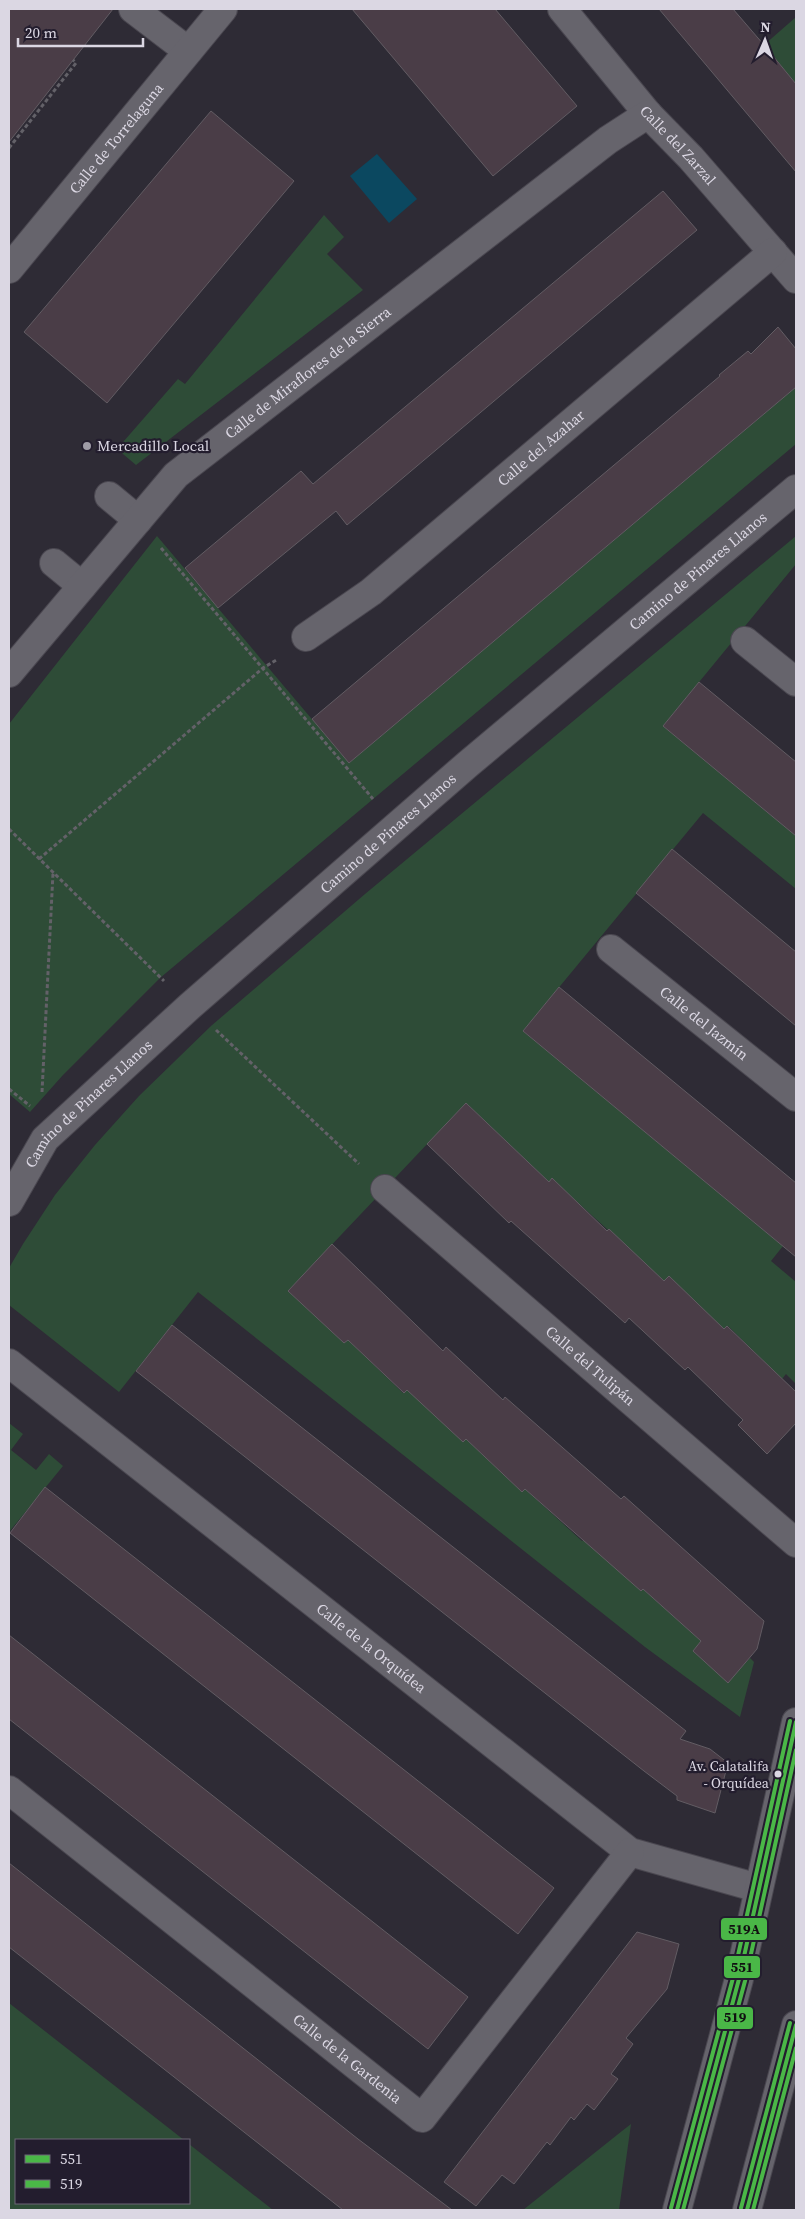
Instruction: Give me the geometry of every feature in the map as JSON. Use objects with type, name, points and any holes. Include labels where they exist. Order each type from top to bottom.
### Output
[{"type":"street","points":[[133,9],[188,51]]},
{"type":"street","name":"Calle de Torrelaguna","points":[[9,269],[223,9]]},
{"type":"street","name":"Calle del Zarzal","points":[[562,9],[648,114],[796,279]]},
{"type":"street","name":"Calle de Miraflores de la Sierra","points":[[13,660],[82,586],[176,475],[608,140],[648,114]]},
{"type":"street","name":"Calle del Azahar","points":[[306,636],[371,592],[773,252]]},
{"type":"street","name":"Camino de Pinares Llanos","points":[[9,1202],[45,1139],[190,1006],[396,827],[796,489]]},
{"type":"street","points":[[109,496],[137,522]]},
{"type":"street","points":[[54,563],[82,586]]},
{"type":"street","points":[[745,641],[796,682]]},
{"type":"street","name":"Calle del Jazmín","points":[[612,949],[796,1096]]},
{"type":"street","name":"Calle del Tulipán","points":[[385,1189],[796,1543]]},
{"type":"street","name":"Calle de la Orquídea","points":[[9,1363],[630,1852],[758,1888]]},
{"type":"street","points":[[677,2210],[739,1979],[796,1722]]},
{"type":"street","name":"Calle de la Gardenia","points":[[9,1790],[422,2118],[630,1852]]},
{"type":"street","points":[[747,2210],[796,2025]]},
{"type":"path","points":[[9,148],[76,62],[73,60]]},
{"type":"path","points":[[137,522],[154,539],[396,827]]},
{"type":"path","points":[[39,859],[263,668],[306,636]]},
{"type":"path","points":[[9,1089],[33,1109],[42,1100],[53,873]]},
{"type":"path","points":[[42,1100],[64,1122]]},
{"type":"green space","points":[[796,17],[796,84],[764,45]]},
{"type":"green space","points":[[324,215],[344,237],[327,254],[363,290],[136,465],[117,449],[178,379],[185,384]]},
{"type":"green space","points":[[796,387],[796,444],[160,978],[63,1075],[30,1112],[9,1094],[9,724],[157,536],[349,763]]},
{"type":"green space","points":[[796,536],[796,564],[663,726],[796,836],[796,889],[703,813],[523,1031],[783,1246],[771,1261],[796,1282],[796,1384],[786,1374],[782,1379],[728,1326],[724,1329],[696,1303],[664,1281],[552,1179],[549,1182],[466,1103],[288,1291],[344,1343],[348,1340],[403,1393],[408,1389],[463,1442],[466,1439],[522,1492],[525,1489],[582,1541],[585,1539],[641,1591],[643,1589],[701,1641],[693,1651],[728,1682],[750,1658],[754,1662],[740,1717],[645,1647],[198,1292],[119,1392],[9,1305],[9,1268],[55,1195],[95,1145],[139,1096],[211,1026],[365,894]]},
{"type":"green space","points":[[9,1423],[23,1434],[11,1450],[36,1470],[49,1454],[63,1466],[9,1532]]},
{"type":"green space","points":[[9,2003],[183,2139],[15,2139],[15,2204],[190,2204],[190,2145],[273,2210],[9,2210]]},
{"type":"green space","points":[[631,2124],[619,2210],[523,2210],[622,2131]]},
{"type":"water","points":[[377,154],[417,199],[389,223],[350,176]]},
{"type":"building","points":[[9,9],[113,9],[9,142]]},
{"type":"building","points":[[352,9],[495,9],[577,106],[493,176]]},
{"type":"building","points":[[659,9],[733,9],[764,45],[796,84],[796,172]]},
{"type":"building","points":[[211,111],[294,181],[107,403],[24,332]]},
{"type":"building","points":[[663,191],[697,230],[347,525],[336,511],[218,608],[185,568],[301,471],[313,484]]},
{"type":"building","points":[[778,327],[796,349],[796,387],[349,763],[312,719],[719,375],[748,351],[751,354]]},
{"type":"building","points":[[699,682],[796,762],[796,836],[663,726]]},
{"type":"building","points":[[672,849],[796,952],[796,1026],[636,893]]},
{"type":"building","points":[[559,987],[796,1183],[796,1257],[523,1031]]},
{"type":"building","points":[[466,1103],[549,1182],[552,1178],[607,1231],[609,1229],[664,1281],[669,1276],[724,1329],[727,1326],[796,1392],[796,1423],[767,1454],[738,1425],[743,1420],[688,1367],[685,1370],[629,1318],[625,1323],[511,1221],[509,1223],[427,1144]]},
{"type":"building","points":[[332,1244],[443,1351],[446,1347],[503,1400],[505,1397],[621,1499],[624,1496],[764,1621],[757,1649],[728,1683],[693,1651],[701,1641],[643,1589],[641,1591],[525,1489],[522,1492],[466,1439],[463,1442],[407,1390],[404,1393],[348,1340],[344,1343],[288,1291]]},
{"type":"building","points":[[172,1325],[686,1731],[680,1739],[710,1749],[728,1763],[715,1813],[677,1800],[677,1796],[136,1371]]},
{"type":"building","points":[[45,1487],[554,1888],[518,1934],[10,1533]]},
{"type":"building","points":[[9,1635],[468,1997],[428,2049],[9,1719]]},
{"type":"building","points":[[9,1863],[358,2139],[452,2210],[343,2210],[9,1947]]},
{"type":"building","points":[[637,1932],[679,1944],[667,1989],[626,2038],[633,2044],[611,2074],[618,2079],[594,2110],[587,2104],[574,2120],[571,2117],[550,2145],[547,2142],[514,2184],[502,2175],[476,2206],[444,2182]]},
{"type":"transit line","name":"519A","points":[[671,2208],[733,1978],[790,1721]]},
{"type":"transit line","name":"551","points":[[677,2210],[739,1979],[796,1722]]},
{"type":"transit line","name":"519","points":[[683,2210],[745,1981],[796,1750]]},
{"type":"transit line","name":"519A","points":[[741,2208],[790,2023]]},
{"type":"transit line","name":"551","points":[[747,2210],[796,2025]]},
{"type":"transit line","name":"519","points":[[753,2210],[796,2048]]},
{"type":"place","name":"Mercadillo Local","points":[[87,446]]},
{"type":"place","name":"Av. Calatalifa - Orquídea","points":[[778,1774]]}]
